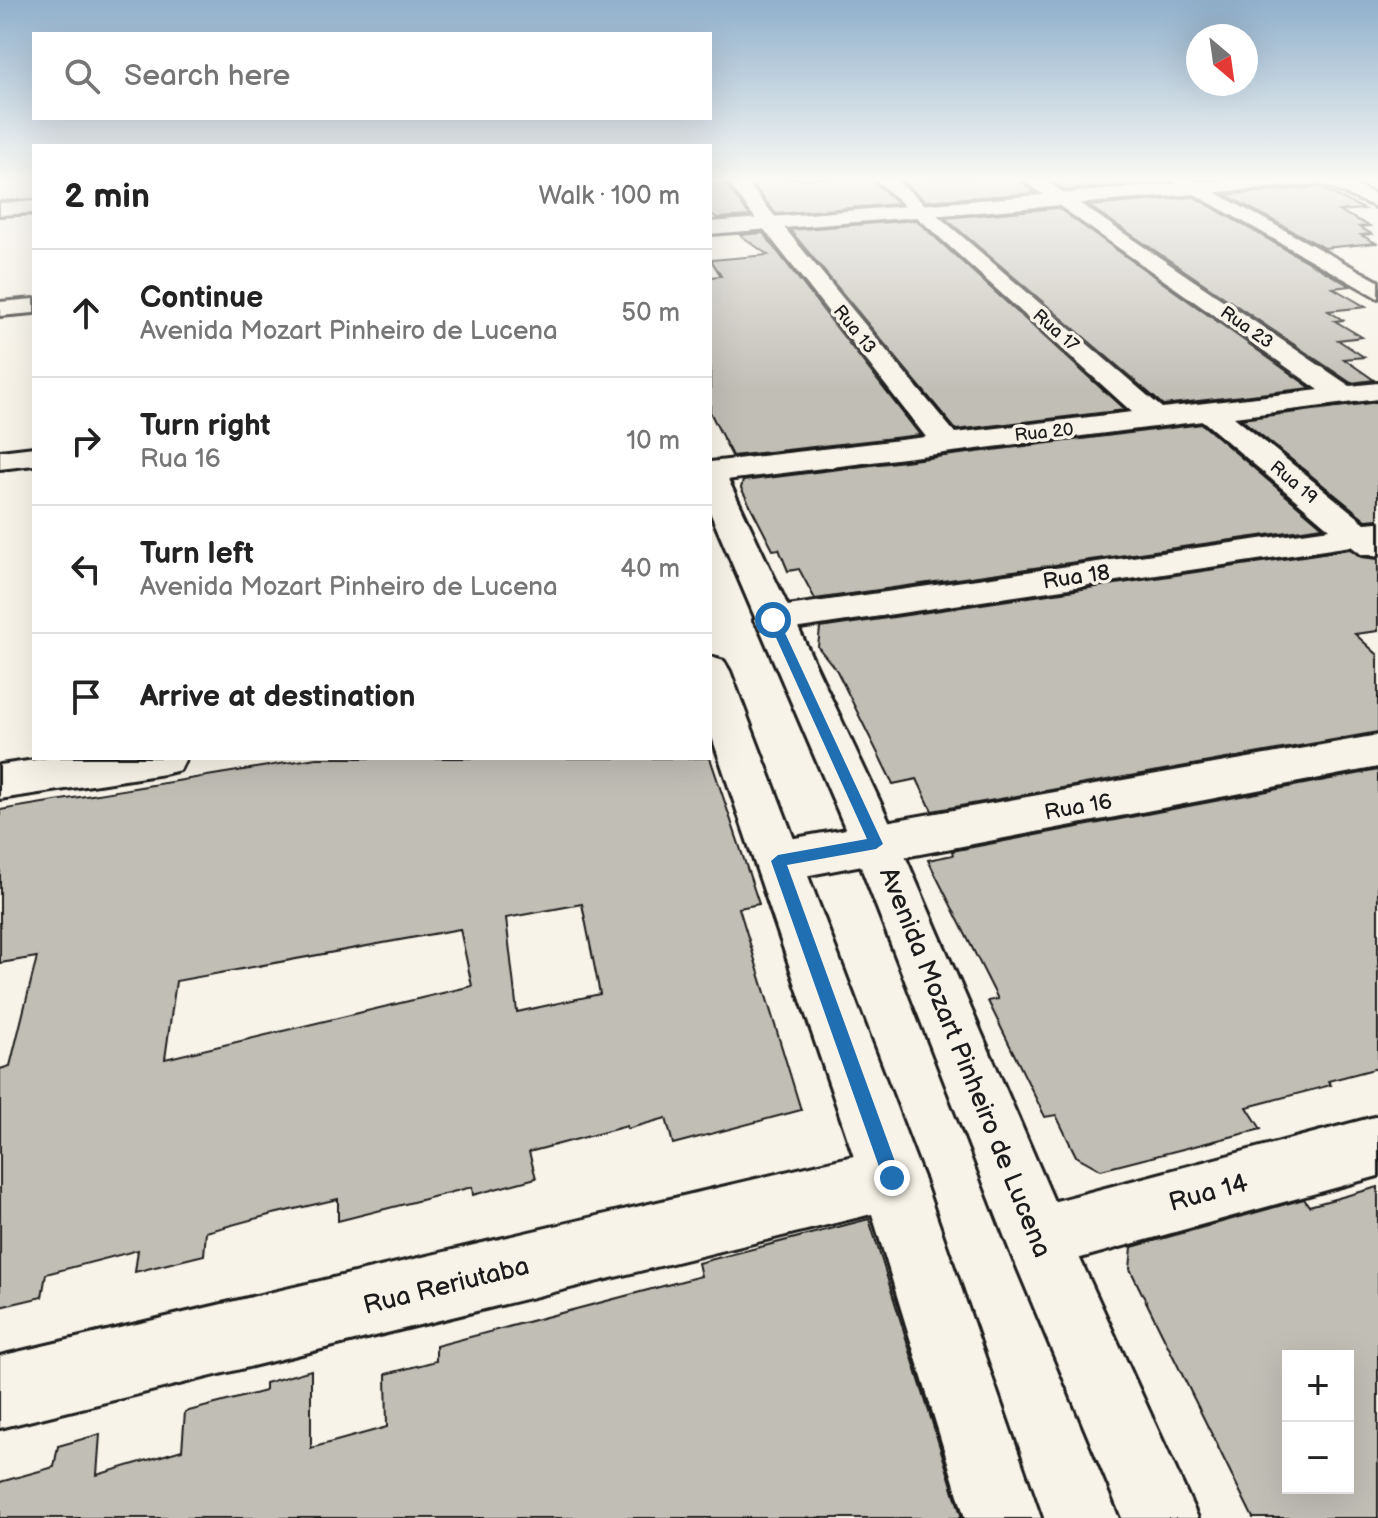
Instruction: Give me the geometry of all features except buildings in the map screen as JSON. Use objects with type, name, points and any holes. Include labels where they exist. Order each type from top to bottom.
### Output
[{"type":"street","name":"Rua 13","points":[[790,249],[947,443]]},
{"type":"street","name":"Rua 17","points":[[964,249],[1157,419]]},
{"type":"street","name":"Rua 23","points":[[1134,249],[1345,395]]},
{"type":"street","points":[[1303,249],[1378,291]]},
{"type":"street","points":[[0,309],[32,306]]},
{"type":"street","name":"Rua 20","points":[[712,474],[1378,391]]},
{"type":"street","name":"Rua 19","points":[[1211,413],[1372,540]]},
{"type":"street","points":[[0,460],[32,456]]},
{"type":"street","name":"Avenida Mozart Pinheiro de Lucena","points":[[712,479],[876,844],[1037,1238],[1160,1518]]},
{"type":"street","points":[[0,485],[32,482]]},
{"type":"street","name":"Rua 18","points":[[773,620],[1372,540]]},
{"type":"street","points":[[712,678],[892,1178],[1003,1518]]},
{"type":"street","name":"Rua 16","points":[[778,861],[1378,751]]},
{"type":"street","points":[[0,782],[150,760]]},
{"type":"street","name":"Rua 14","points":[[1037,1238],[1378,1146]]},
{"type":"street","name":"Rua Reriutaba","points":[[0,1392],[892,1178]]},
{"type":"route","points":[[773,620],[876,844],[778,861],[892,1178]]}]
